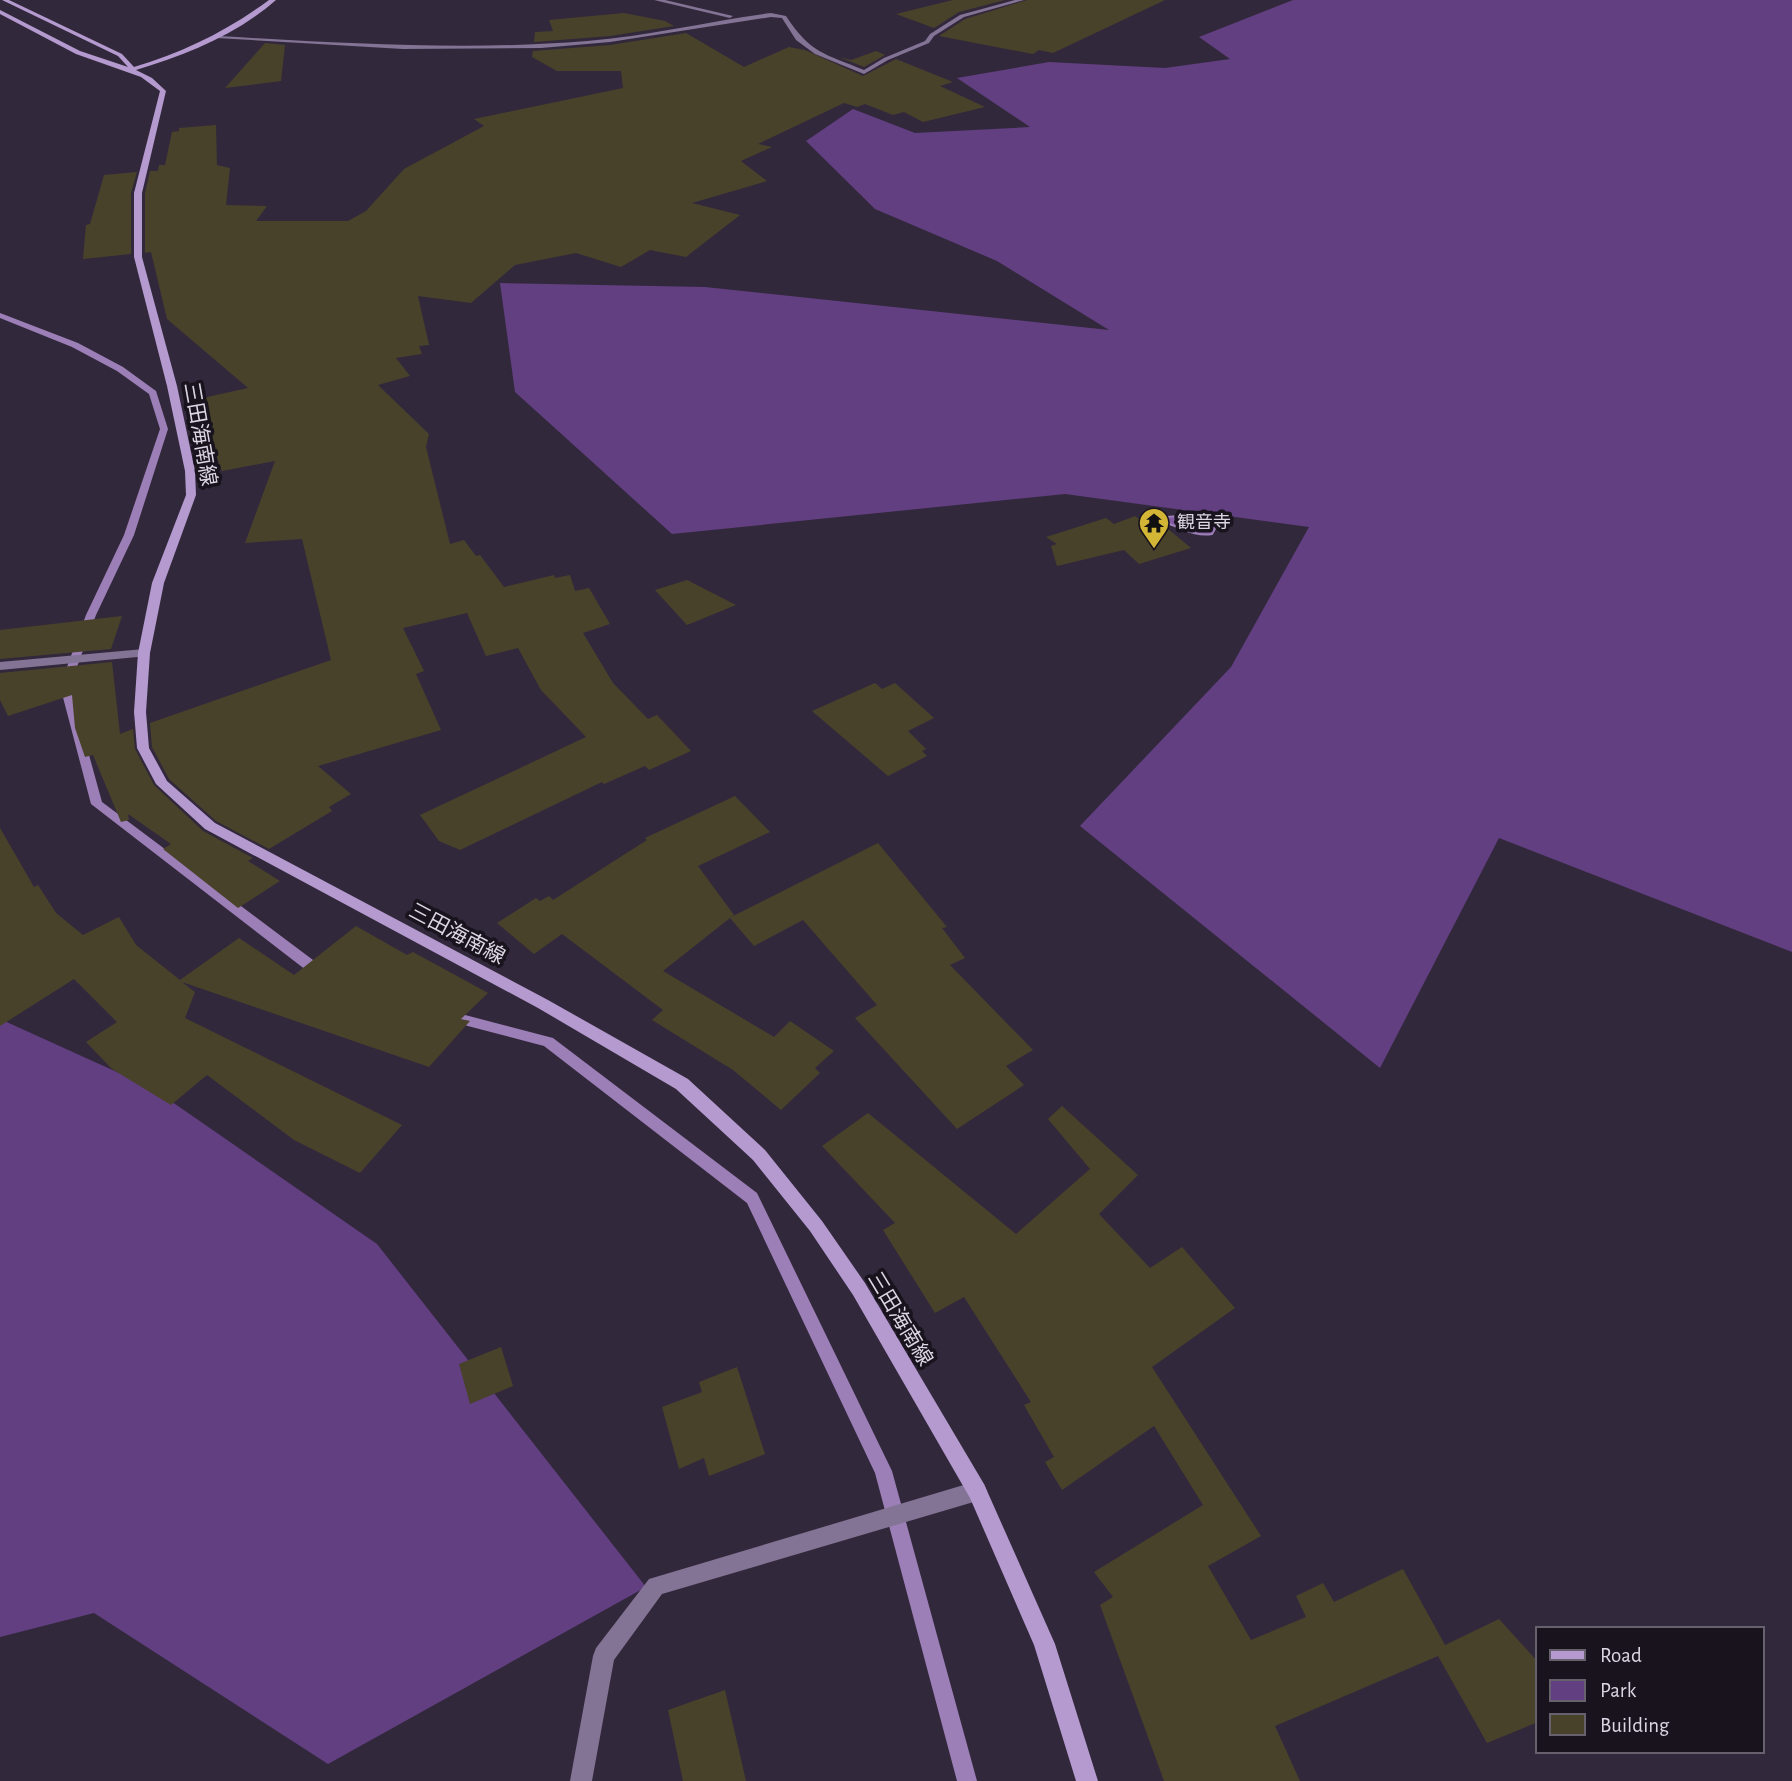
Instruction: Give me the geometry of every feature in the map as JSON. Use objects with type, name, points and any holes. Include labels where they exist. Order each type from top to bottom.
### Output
[{"type":"main road","name":"三田海南線","points":[[5,0],[120,55],[133,69]]},
{"type":"main road","points":[[133,69],[185,55],[219,38],[273,0]]},
{"type":"main road","points":[[0,12],[20,8]]},
{"type":"main road","name":"三田海南線","points":[[0,12],[105,63],[133,69],[154,80],[163,90],[138,193],[138,257],[172,386],[190,471],[191,495],[158,583],[144,653],[140,712],[143,748],[162,784],[210,826],[543,1004],[682,1084],[759,1155],[816,1226],[859,1289],[977,1491],[1044,1644],[1087,1781]]},
{"type":"street","points":[[657,0],[740,18]]},
{"type":"street","points":[[219,38],[310,42],[341,47],[507,49],[590,43],[771,15],[784,17],[798,39],[817,53],[864,72],[886,59],[927,42],[932,35],[962,16],[1021,0]]},
{"type":"street","points":[[0,666],[144,653]]},
{"type":"street","points":[[581,1781],[604,1656],[656,1586],[977,1491]]},
{"type":"green space","points":[[1293,0],[1792,0],[1792,952],[1499,838],[1380,1068],[1080,826],[1231,667],[1309,527],[1065,494],[672,534],[515,392],[500,283],[705,287],[1109,330],[997,261],[875,209],[806,141],[853,109],[915,133],[1030,127],[957,78],[1049,62],[1165,68],[1230,59],[1199,37]]},
{"type":"green space","points":[[0,1019],[152,1088],[377,1244],[646,1587],[328,1764],[94,1613],[0,1637]]},
{"type":"shaded area","points":[[1192,515],[1209,518],[1217,525],[1212,534],[1193,533],[1163,522],[1167,517]]},
{"type":"building","points":[[953,0],[1005,0],[959,12],[934,28],[896,14]]},
{"type":"building","points":[[1027,0],[1165,0],[1053,53],[1039,50],[1033,54],[939,36],[965,19]]},
{"type":"building","points":[[624,13],[665,21],[674,26],[610,36],[534,42],[535,32],[553,31],[549,20]]},
{"type":"building","points":[[686,33],[744,67],[789,47],[805,50],[863,76],[896,59],[953,82],[940,86],[985,107],[923,122],[904,112],[893,115],[865,104],[857,107],[844,103],[758,144],[772,147],[741,161],[767,181],[692,203],[740,215],[686,257],[650,250],[621,267],[576,253],[515,265],[471,303],[418,296],[429,345],[419,346],[422,354],[396,358],[410,376],[378,385],[429,434],[426,447],[450,544],[464,540],[476,556],[480,555],[504,587],[554,575],[555,578],[570,575],[575,591],[589,588],[610,624],[583,633],[613,683],[648,719],[657,715],[691,751],[649,770],[645,766],[604,784],[602,782],[460,850],[439,841],[420,815],[586,737],[541,690],[518,648],[486,656],[467,613],[403,628],[424,671],[416,674],[441,730],[318,766],[351,794],[329,807],[332,811],[269,849],[216,821],[169,779],[152,747],[150,723],[331,660],[302,539],[245,543],[275,461],[222,471],[201,416],[198,399],[248,388],[167,319],[151,252],[145,253],[145,193],[150,171],[158,171],[159,165],[165,165],[172,132],[179,131],[179,128],[216,125],[217,165],[230,168],[226,205],[267,206],[256,221],[348,221],[366,211],[404,169],[484,126],[474,119],[623,88],[621,71],[557,71],[532,57],[533,51],[610,45]]},
{"type":"building","points":[[265,43],[285,45],[281,81],[225,88]]},
{"type":"building","points":[[876,51],[885,55],[864,67],[839,57],[851,60]]},
{"type":"building","points":[[137,172],[131,193],[131,254],[83,259],[86,225],[90,224],[104,175]]},
{"type":"building","points":[[1135,516],[1144,523],[1156,519],[1191,548],[1139,564],[1124,550],[1057,566],[1051,546],[1057,544],[1046,537],[1106,518],[1114,524]]},
{"type":"building","points":[[687,580],[736,605],[687,625],[655,590]]},
{"type":"building","points":[[122,616],[111,649],[0,659],[0,630]]},
{"type":"building","points":[[112,662],[120,734],[133,729],[135,749],[154,785],[203,831],[253,858],[248,861],[280,881],[238,908],[163,849],[171,844],[128,814],[129,820],[121,822],[93,755],[85,757],[75,728],[72,695],[8,716],[0,700],[0,673]]},
{"type":"building","points":[[875,683],[882,689],[895,683],[934,718],[908,731],[926,749],[922,751],[927,756],[888,776],[812,711]]},
{"type":"building","points":[[735,796],[770,832],[698,866],[734,915],[731,917],[878,843],[947,927],[942,928],[965,958],[950,965],[1033,1050],[1006,1066],[1024,1085],[957,1129],[855,1018],[877,1005],[803,920],[754,946],[730,918],[663,971],[774,1037],[790,1021],[834,1051],[815,1068],[820,1073],[781,1110],[733,1070],[652,1020],[663,1010],[562,934],[534,954],[497,923],[536,898],[540,901],[549,896],[553,900],[647,840],[645,838]]},
{"type":"building","points":[[0,828],[34,887],[38,885],[56,913],[83,935],[119,917],[136,945],[180,980],[239,938],[294,975],[356,926],[407,955],[413,952],[488,993],[461,1019],[470,1021],[429,1067],[182,982],[195,992],[185,1018],[402,1125],[360,1173],[294,1140],[207,1075],[171,1105],[112,1069],[86,1042],[117,1022],[74,979],[0,1026]]},
{"type":"building","points":[[1062,1106],[1138,1175],[1099,1214],[1150,1268],[1182,1247],[1235,1308],[1152,1367],[1261,1536],[1208,1566],[1251,1640],[1306,1617],[1296,1596],[1323,1583],[1334,1602],[1403,1569],[1445,1645],[1499,1619],[1536,1660],[1536,1723],[1487,1743],[1438,1656],[1275,1726],[1300,1781],[1164,1781],[1100,1605],[1113,1597],[1094,1572],[1203,1505],[1154,1426],[1062,1490],[1045,1462],[1054,1457],[1024,1405],[1031,1402],[964,1297],[935,1313],[883,1230],[895,1223],[822,1146],[868,1113],[1016,1234],[1090,1169],[1048,1119]]},
{"type":"building","points":[[501,1347],[513,1386],[470,1404],[459,1364]]},
{"type":"building","points":[[737,1367],[765,1454],[709,1476],[704,1458],[679,1469],[662,1407],[702,1392],[699,1382]]},
{"type":"building","points":[[725,1690],[746,1781],[683,1781],[668,1710]]},
{"type":"waterway","points":[[0,315],[75,345],[120,369],[153,393],[164,429],[129,535],[91,615],[65,686],[97,804],[320,973]]},
{"type":"waterway","points":[[446,1015],[548,1042],[752,1198],[883,1471],[967,1781]]},
{"type":"place","name":"観音寺","points":[[1154,550]]}]
